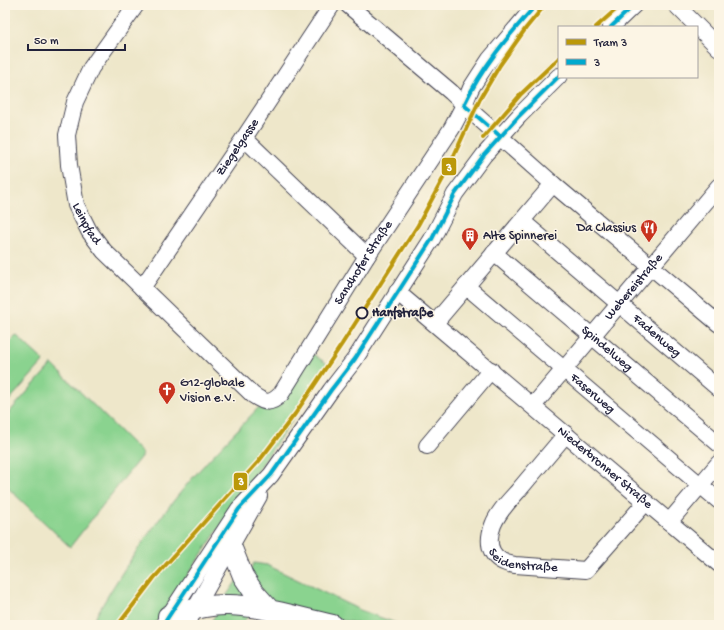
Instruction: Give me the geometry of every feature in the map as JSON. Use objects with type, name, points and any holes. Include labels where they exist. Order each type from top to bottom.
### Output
[{"type":"main road","points":[[231,546],[243,576],[253,591],[270,610]]},
{"type":"main road","points":[[178,619],[229,605],[270,610],[333,625]]},
{"type":"street","name":"Leinpfad","points":[[136,5],[91,68],[75,102],[68,135],[69,165],[76,205],[89,231],[104,251],[253,395]]},
{"type":"street","name":"Ziegelgasse","points":[[142,288],[332,5]]},
{"type":"street","points":[[348,5],[451,92],[553,184],[719,324]]},
{"type":"street","name":"Sandhofer Straße","points":[[253,395],[262,401],[269,402],[276,400],[281,394],[367,256],[452,128],[471,88],[490,59],[536,5]]},
{"type":"street","points":[[612,26],[634,5]]},
{"type":"street","points":[[676,5],[697,26]]},
{"type":"street","points":[[698,27],[719,48]]},
{"type":"street","points":[[178,619],[239,509],[270,475],[355,359],[432,239],[455,194],[484,154],[558,77]]},
{"type":"street","points":[[244,138],[367,256]]},
{"type":"street","points":[[435,323],[553,184]]},
{"type":"street","name":"Webereistraße","points":[[532,406],[719,186]]},
{"type":"street","name":"Fadenweg","points":[[522,220],[719,389]]},
{"type":"street","name":"Spindelweg","points":[[494,253],[719,444]]},
{"type":"street","name":"Faserweg","points":[[466,286],[719,501]]},
{"type":"street","name":"Niederbronner Straße","points":[[398,292],[719,564]]},
{"type":"street","points":[[427,446],[491,370]]},
{"type":"street","name":"Seidenstraße","points":[[566,434],[501,511],[493,525],[488,544],[495,556],[505,564],[515,566],[586,570],[646,502]]},
{"type":"street","points":[[669,522],[719,464]]},
{"type":"street","points":[[178,619],[231,546],[270,475]]},
{"type":"green space","points":[[16,335],[44,361],[5,405],[5,347]]},
{"type":"green space","points":[[311,353],[329,365],[154,625],[91,625],[149,533],[175,499],[206,463],[258,408],[265,410],[279,406]]},
{"type":"green space","points":[[52,364],[143,454],[70,547],[5,485],[5,417]]},
{"type":"green space","points":[[254,563],[267,565],[360,610],[401,625],[364,625],[295,610],[268,599],[248,573]]},
{"type":"green space","points":[[238,579],[255,603],[224,599]]},
{"type":"green space","points":[[218,611],[251,614],[240,625],[209,625]]},
{"type":"green space","points":[[266,617],[300,625],[252,625]]},
{"type":"tram line","name":"3","points":[[118,625],[154,578],[259,461],[295,414],[342,344],[418,225],[445,175],[480,99],[500,65],[526,28],[545,5]]},
{"type":"tram line","name":"3","points":[[597,26],[621,5]]},
{"type":"tram line","name":"3","points":[[483,138],[521,94],[558,59]]},
{"type":"transit line","name":"3","points":[[500,136],[464,105],[471,91],[496,52],[536,5]]},
{"type":"transit line","name":"3","points":[[612,26],[634,5]]},
{"type":"transit line","name":"3","points":[[163,625],[239,509],[271,475],[331,390],[355,359],[432,239],[455,194],[484,155],[519,116],[558,77]]},
{"type":"place","name":"Da Classius","points":[[649,243]]},
{"type":"place","name":"Alte Spinnerei","points":[[470,251]]},
{"type":"place","name":"Hanfstraße","points":[[362,313]]},
{"type":"place","name":"G12-globale Vision e.V.","points":[[167,405]]}]
